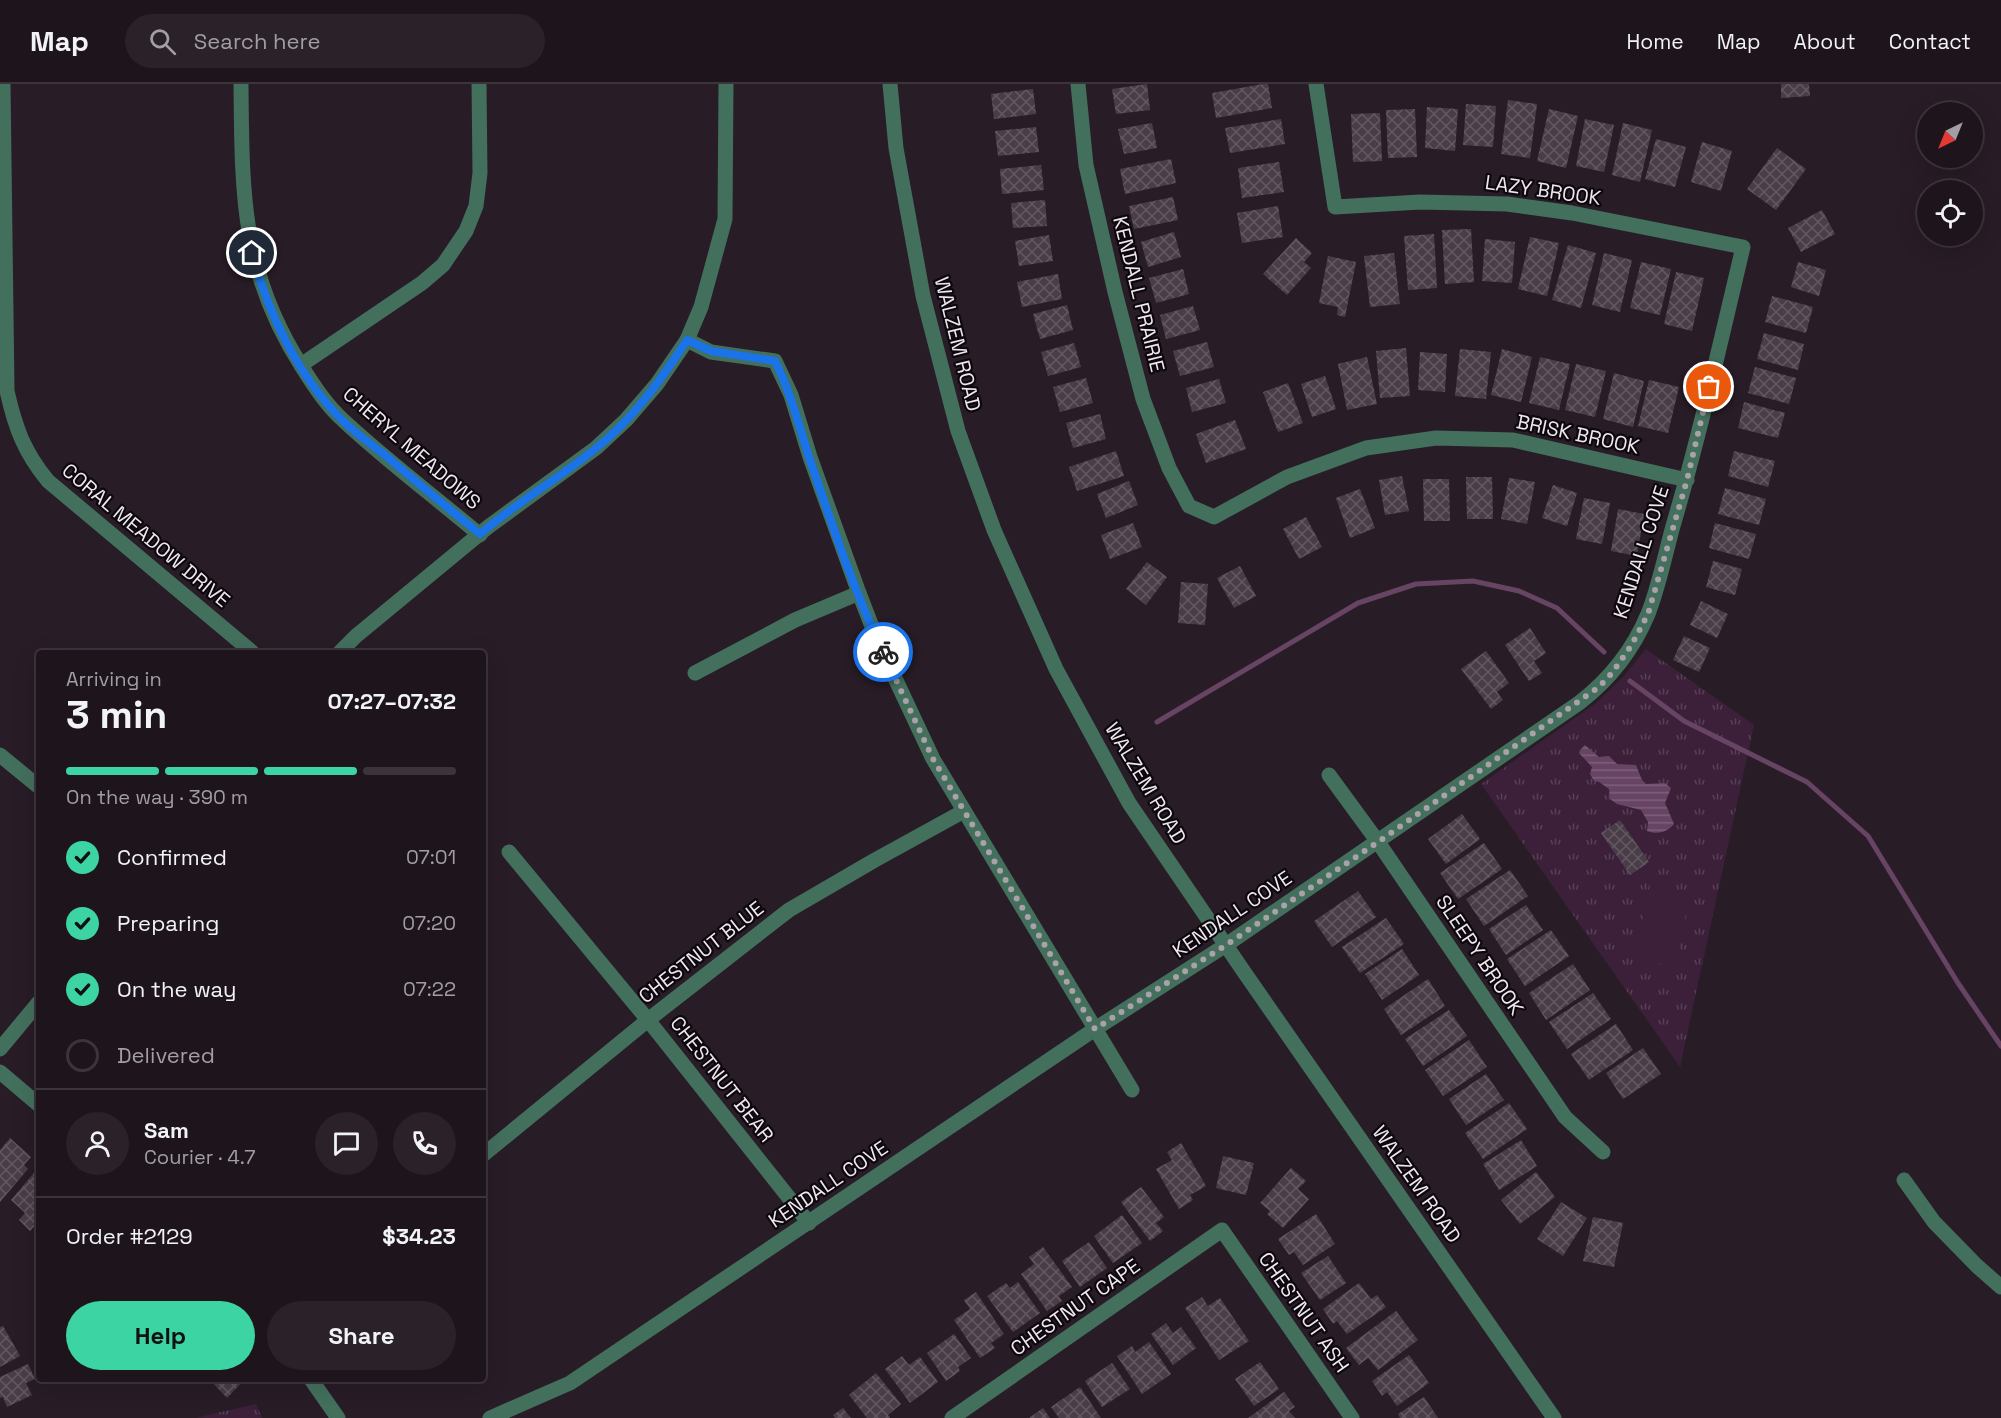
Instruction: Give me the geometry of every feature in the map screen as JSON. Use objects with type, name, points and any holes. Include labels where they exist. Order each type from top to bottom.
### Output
[{"type":"street","name":"CORAL MEADOW DRIVE","points":[[3,84],[7,391],[15,424],[28,454],[48,481],[250,650]]},
{"type":"street","name":"CHERYL MEADOWS","points":[[241,84],[242,176],[252,253],[261,286],[274,318],[318,392],[342,420],[480,534]]},
{"type":"street","points":[[301,365],[422,283],[443,265],[466,231],[476,206],[480,172],[479,84]]},
{"type":"street","points":[[342,650],[480,534],[596,448],[626,420],[657,384],[687,340],[701,306],[725,219],[726,84]]},
{"type":"street","name":"WALZEM ROAD","points":[[890,84],[896,148],[928,316],[958,431],[994,530],[1056,669],[1130,803],[1554,1418]]},
{"type":"street","name":"KENDALL PRAIRIE","points":[[1078,84],[1086,165],[1115,292],[1143,399],[1169,468],[1189,506]]},
{"type":"street","name":"LAZY BROOK","points":[[1316,84],[1335,207],[1420,202],[1507,204],[1572,213],[1743,247]]},
{"type":"street","name":"KENDALL COVE","points":[[490,1418],[570,1383],[1095,1029],[1226,945],[1599,687],[1631,646],[1648,614],[1687,480],[1743,247]]},
{"type":"street","points":[[687,340],[711,351],[775,361],[791,395],[810,458],[878,642],[933,759],[1132,1090]]},
{"type":"street","name":"BRISK BROOK","points":[[1189,506],[1214,517],[1287,477],[1366,448],[1436,438],[1513,440],[1687,480]]},
{"type":"street","points":[[695,673],[795,620],[859,593]]},
{"type":"street","points":[[0,755],[36,785]]},
{"type":"street","name":"SLEEPY BROOK","points":[[1329,775],[1378,842],[1565,1117],[1603,1152]]},
{"type":"street","name":"CHESTNUT BLUE","points":[[486,1153],[648,1020],[789,910],[964,811]]},
{"type":"street","name":"CHESTNUT BEAR","points":[[509,852],[648,1020],[809,1223]]},
{"type":"street","points":[[0,1049],[36,1006]]},
{"type":"street","points":[[0,1072],[36,1102]]},
{"type":"street","points":[[1904,1180],[1934,1222],[2001,1287]]},
{"type":"street","name":"CHESTNUT CAPE","points":[[952,1418],[1222,1230]]},
{"type":"street","name":"CHESTNUT ASH","points":[[1222,1230],[1352,1418]]},
{"type":"street","points":[[313,1382],[338,1418]]},
{"type":"green space","points":[[1646,649],[1754,725],[1680,1067],[1481,784],[1596,703],[1623,677]]},
{"type":"green space","points":[[1650,885],[1690,894],[1675,967],[1634,958]]},
{"type":"green space","points":[[256,1404],[262,1418],[195,1418]]},
{"type":"shaded area","points":[[1585,745],[1599,757],[1609,756],[1617,764],[1636,765],[1646,784],[1665,783],[1671,788],[1665,803],[1674,824],[1662,832],[1647,831],[1648,822],[1641,810],[1617,804],[1610,799],[1609,789],[1594,781],[1590,774],[1592,767],[1579,753]]},
{"type":"building","points":[[1147,84],[1150,110],[1116,114],[1112,89]]},
{"type":"building","points":[[1268,84],[1272,108],[1216,118],[1212,93]]},
{"type":"building","points":[[1781,84],[1809,84],[1810,96],[1781,98]]},
{"type":"building","points":[[1033,89],[1036,114],[994,119],[991,94]]},
{"type":"building","points":[[1508,100],[1537,104],[1530,158],[1501,154]]},
{"type":"building","points":[[1466,104],[1496,106],[1493,147],[1463,145]]},
{"type":"building","points":[[1427,107],[1458,109],[1455,151],[1425,148]]},
{"type":"building","points":[[1415,109],[1417,157],[1388,158],[1386,110]]},
{"type":"building","points":[[1549,109],[1578,116],[1566,168],[1537,161]]},
{"type":"building","points":[[1380,113],[1382,161],[1353,162],[1351,114]]},
{"type":"building","points":[[1281,119],[1285,144],[1230,153],[1225,128]]},
{"type":"building","points":[[1585,119],[1614,125],[1604,172],[1576,166]]},
{"type":"building","points":[[1152,123],[1157,148],[1124,154],[1118,129]]},
{"type":"building","points":[[1623,123],[1652,130],[1640,182],[1612,175]]},
{"type":"building","points":[[1036,127],[1039,152],[998,156],[995,131]]},
{"type":"building","points":[[1656,139],[1686,147],[1675,187],[1645,179]]},
{"type":"building","points":[[1702,142],[1732,151],[1721,191],[1691,182]]},
{"type":"building","points":[[1777,148],[1806,169],[1776,210],[1747,189]]},
{"type":"building","points":[[1171,159],[1176,183],[1125,194],[1120,169]]},
{"type":"building","points":[[1279,162],[1284,192],[1242,198],[1238,168]]},
{"type":"building","points":[[1041,165],[1044,190],[1002,194],[1000,169]]},
{"type":"building","points":[[1173,197],[1178,220],[1134,229],[1129,206]]},
{"type":"building","points":[[1045,200],[1047,226],[1013,228],[1011,203]]},
{"type":"building","points":[[1278,206],[1283,237],[1242,243],[1237,213]]},
{"type":"building","points":[[1822,210],[1835,234],[1801,252],[1788,228]]},
{"type":"building","points":[[1471,229],[1474,282],[1445,284],[1442,230]]},
{"type":"building","points":[[1174,232],[1181,257],[1148,267],[1141,242]]},
{"type":"building","points":[[1434,234],[1437,288],[1408,290],[1404,236]]},
{"type":"building","points":[[1049,235],[1053,261],[1019,266],[1015,241]]},
{"type":"building","points":[[1530,237],[1559,243],[1547,296],[1518,289]]},
{"type":"building","points":[[1296,238],[1312,253],[1304,262],[1311,268],[1287,295],[1263,274]]},
{"type":"building","points":[[1485,239],[1515,242],[1512,283],[1482,281]]},
{"type":"building","points":[[1568,245],[1596,253],[1581,308],[1552,300]]},
{"type":"building","points":[[1394,253],[1400,304],[1370,307],[1364,256]]},
{"type":"building","points":[[1604,253],[1632,260],[1620,312],[1592,305]]},
{"type":"building","points":[[1328,256],[1356,262],[1345,317],[1337,315],[1338,307],[1319,303]]},
{"type":"building","points":[[1641,262],[1671,269],[1660,315],[1630,308]]},
{"type":"building","points":[[1798,262],[1826,270],[1819,296],[1791,287]]},
{"type":"building","points":[[1183,269],[1189,294],[1156,303],[1149,278]]},
{"type":"building","points":[[1676,272],[1704,278],[1692,331],[1664,324]]},
{"type":"building","points":[[1058,274],[1062,299],[1022,307],[1017,282]]},
{"type":"building","points":[[1772,296],[1813,307],[1806,333],[1765,322]]},
{"type":"building","points":[[1067,305],[1073,330],[1040,339],[1033,314]]},
{"type":"building","points":[[1193,306],[1200,330],[1166,339],[1160,315]]},
{"type":"building","points":[[1764,333],[1804,344],[1798,370],[1757,359]]},
{"type":"building","points":[[1207,342],[1214,367],[1180,376],[1173,351]]},
{"type":"building","points":[[1074,343],[1081,367],[1048,376],[1041,352]]},
{"type":"building","points":[[1406,348],[1410,396],[1380,398],[1376,351]]},
{"type":"building","points":[[1460,349],[1491,352],[1486,399],[1455,396]]},
{"type":"building","points":[[1502,349],[1532,357],[1521,402],[1491,395]]},
{"type":"building","points":[[1420,352],[1447,354],[1445,392],[1418,390]]},
{"type":"building","points":[[1367,357],[1377,404],[1347,410],[1338,364]]},
{"type":"building","points":[[1540,357],[1570,364],[1559,410],[1529,403]]},
{"type":"building","points":[[1576,364],[1606,371],[1595,417],[1565,410]]},
{"type":"building","points":[[1755,367],[1796,378],[1789,404],[1748,393]]},
{"type":"building","points":[[1614,373],[1644,381],[1633,427],[1603,419]]},
{"type":"building","points":[[1325,376],[1336,409],[1312,417],[1301,384]]},
{"type":"building","points":[[1086,378],[1093,403],[1060,412],[1053,387]]},
{"type":"building","points":[[1219,379],[1226,403],[1192,412],[1186,388]]},
{"type":"building","points":[[1649,380],[1679,387],[1668,433],[1638,426]]},
{"type":"building","points":[[1288,383],[1303,423],[1278,432],[1263,392]]},
{"type":"building","points":[[1744,402],[1785,413],[1778,438],[1738,428]]},
{"type":"building","points":[[1100,414],[1106,439],[1073,448],[1066,423]]},
{"type":"building","points":[[1235,420],[1246,449],[1206,463],[1196,434]]},
{"type":"building","points":[[1116,451],[1124,476],[1077,491],[1069,467]]},
{"type":"building","points":[[1734,451],[1775,461],[1768,487],[1728,476]]},
{"type":"building","points":[[1402,476],[1409,511],[1385,515],[1379,480]]},
{"type":"building","points":[[1466,477],[1492,477],[1493,519],[1467,519]]},
{"type":"building","points":[[1509,478],[1535,482],[1527,524],[1501,519]]},
{"type":"building","points":[[1423,479],[1449,479],[1450,521],[1424,521]]},
{"type":"building","points":[[1129,481],[1138,505],[1106,518],[1097,494]]},
{"type":"building","points":[[1553,485],[1577,493],[1567,526],[1542,518]]},
{"type":"building","points":[[1725,488],[1766,499],[1759,525],[1718,514]]},
{"type":"building","points":[[1360,489],[1375,528],[1350,538],[1336,498]]},
{"type":"building","points":[[1584,498],[1610,503],[1602,544],[1576,539]]},
{"type":"building","points":[[1618,509],[1644,514],[1637,556],[1611,551]]},
{"type":"building","points":[[1306,517],[1322,547],[1299,559],[1283,529]]},
{"type":"building","points":[[1133,523],[1142,547],[1110,559],[1101,535]]},
{"type":"building","points":[[1715,523],[1756,534],[1749,559],[1709,548]]},
{"type":"building","points":[[1713,561],[1742,569],[1735,595],[1706,587]]},
{"type":"building","points":[[1147,562],[1167,577],[1146,605],[1126,589]]},
{"type":"building","points":[[1240,566],[1256,596],[1234,608],[1217,578]]},
{"type":"building","points":[[1181,582],[1208,584],[1205,625],[1178,623]]},
{"type":"building","points":[[1701,601],[1728,614],[1717,638],[1690,625]]},
{"type":"building","points":[[1530,628],[1546,653],[1534,661],[1542,673],[1529,681],[1505,645]]},
{"type":"building","points":[[1684,636],[1710,648],[1699,672],[1673,660]]},
{"type":"building","points":[[1486,651],[1509,683],[1497,692],[1503,700],[1491,709],[1461,669]]},
{"type":"building","points":[[1462,814],[1480,839],[1446,864],[1428,839]]},
{"type":"building","points":[[1620,820],[1649,862],[1630,875],[1601,833]]},
{"type":"building","points":[[1484,843],[1502,869],[1458,899],[1440,873]]},
{"type":"building","points":[[1510,870],[1528,896],[1484,926],[1466,899]]},
{"type":"building","points":[[1358,891],[1376,917],[1332,947],[1314,921]]},
{"type":"building","points":[[1526,905],[1543,930],[1506,955],[1489,929]]},
{"type":"building","points":[[1386,918],[1404,944],[1360,973],[1342,947]]},
{"type":"building","points":[[1551,930],[1569,956],[1525,986],[1507,959]]},
{"type":"building","points":[[1402,949],[1419,975],[1382,1000],[1365,974]]},
{"type":"building","points":[[1573,964],[1590,990],[1546,1020],[1529,993]]},
{"type":"building","points":[[1428,979],[1445,1006],[1401,1035],[1384,1009]]},
{"type":"building","points":[[1593,993],[1611,1019],[1567,1049],[1549,1022]]},
{"type":"building","points":[[1449,1010],[1467,1036],[1423,1066],[1405,1039]]},
{"type":"building","points":[[1616,1024],[1633,1050],[1589,1080],[1571,1054]]},
{"type":"building","points":[[1469,1040],[1487,1067],[1443,1096],[1425,1070]]},
{"type":"building","points":[[1643,1048],[1661,1074],[1623,1099],[1606,1073]]},
{"type":"building","points":[[1486,1074],[1504,1100],[1466,1125],[1449,1099]]},
{"type":"building","points":[[1509,1103],[1527,1129],[1483,1159],[1465,1133]]},
{"type":"building","points":[[10,1138],[31,1157],[24,1165],[28,1169],[0,1202],[0,1150]]},
{"type":"building","points":[[1521,1140],[1537,1166],[1499,1190],[1483,1164]]},
{"type":"building","points":[[1181,1143],[1206,1186],[1190,1195],[1193,1200],[1179,1209],[1156,1169],[1172,1160],[1167,1152]]},
{"type":"building","points":[[1223,1156],[1254,1163],[1246,1195],[1216,1188]]},
{"type":"building","points":[[1291,1168],[1306,1181],[1298,1189],[1309,1199],[1283,1228],[1267,1214],[1270,1211],[1260,1203]]},
{"type":"building","points":[[36,1171],[36,1224],[30,1231],[19,1220],[25,1213],[11,1200]]},
{"type":"building","points":[[1536,1172],[1555,1197],[1520,1224],[1501,1200]]},
{"type":"building","points":[[1141,1187],[1164,1217],[1156,1223],[1163,1231],[1150,1241],[1121,1202]]},
{"type":"building","points":[[1561,1202],[1587,1218],[1563,1256],[1537,1239]]},
{"type":"building","points":[[1316,1214],[1335,1244],[1303,1265],[1294,1252],[1289,1255],[1278,1239]]},
{"type":"building","points":[[1122,1215],[1142,1243],[1113,1263],[1094,1236]]},
{"type":"building","points":[[1593,1217],[1623,1223],[1614,1267],[1583,1261]]},
{"type":"building","points":[[1089,1242],[1107,1268],[1080,1287],[1062,1261]]},
{"type":"building","points":[[1043,1247],[1072,1287],[1059,1296],[1062,1301],[1047,1311],[1021,1274],[1034,1264],[1029,1257]]},
{"type":"building","points":[[1328,1256],[1346,1283],[1320,1300],[1301,1273]]},
{"type":"building","points":[[1018,1282],[1040,1313],[1013,1332],[987,1296],[1006,1283],[1010,1288]]},
{"type":"building","points":[[1359,1283],[1371,1299],[1377,1295],[1386,1307],[1347,1334],[1337,1321],[1333,1324],[1323,1309]]},
{"type":"building","points":[[976,1292],[1004,1334],[991,1343],[995,1348],[980,1358],[954,1320],[970,1309],[964,1300]]},
{"type":"building","points":[[1202,1297],[1208,1306],[1220,1298],[1249,1341],[1219,1360],[1185,1308]]},
{"type":"building","points":[[1396,1311],[1418,1340],[1378,1370],[1368,1358],[1359,1365],[1346,1348]]},
{"type":"building","points":[[1166,1323],[1173,1333],[1181,1327],[1196,1348],[1173,1365],[1151,1334]]},
{"type":"building","points":[[3,1326],[20,1356],[0,1367],[0,1327]]},
{"type":"building","points":[[954,1334],[971,1358],[958,1367],[960,1371],[946,1381],[927,1353]]},
{"type":"building","points":[[1149,1342],[1171,1374],[1142,1394],[1117,1356],[1132,1346],[1135,1352]]},
{"type":"building","points":[[1409,1355],[1429,1383],[1397,1406],[1387,1392],[1382,1396],[1372,1381]]},
{"type":"building","points":[[902,1356],[909,1365],[920,1357],[938,1382],[910,1403],[885,1369]]},
{"type":"building","points":[[1260,1362],[1279,1389],[1254,1406],[1235,1379]]},
{"type":"building","points":[[1112,1363],[1130,1389],[1102,1407],[1085,1381]]},
{"type":"building","points":[[28,1364],[35,1379],[26,1383],[32,1395],[7,1407],[3,1397],[0,1398],[0,1377]]},
{"type":"building","points":[[876,1373],[901,1404],[888,1415],[890,1418],[867,1418],[849,1395]]},
{"type":"building","points":[[212,1382],[242,1382],[227,1398]]},
{"type":"building","points":[[1080,1387],[1101,1418],[1059,1418],[1051,1407]]},
{"type":"building","points":[[1284,1392],[1295,1407],[1289,1411],[1295,1418],[1248,1418]]},
{"type":"building","points":[[1424,1397],[1438,1418],[1400,1418],[1398,1414]]},
{"type":"building","points":[[843,1408],[851,1418],[835,1418],[833,1415]]},
{"type":"building","points":[[1043,1408],[1050,1418],[1029,1418]]},
{"type":"waterway","points":[[1157,722],[1358,603],[1416,584],[1473,581],[1519,591],[1557,608],[1604,652]]},
{"type":"waterway","points":[[1630,681],[1684,721],[1807,782],[1868,836],[1958,983],[2001,1046]]},
{"type":"way so far","points":[[883,652],[933,759],[1095,1029],[1226,945],[1378,842],[1599,687],[1631,646],[1648,614],[1687,480],[1709,387]]},
{"type":"route","points":[[252,253],[261,286],[274,318],[318,392],[342,420],[480,534],[596,448],[626,420],[657,384],[687,340],[711,351],[775,361],[791,395],[843,554],[883,652]]}]
